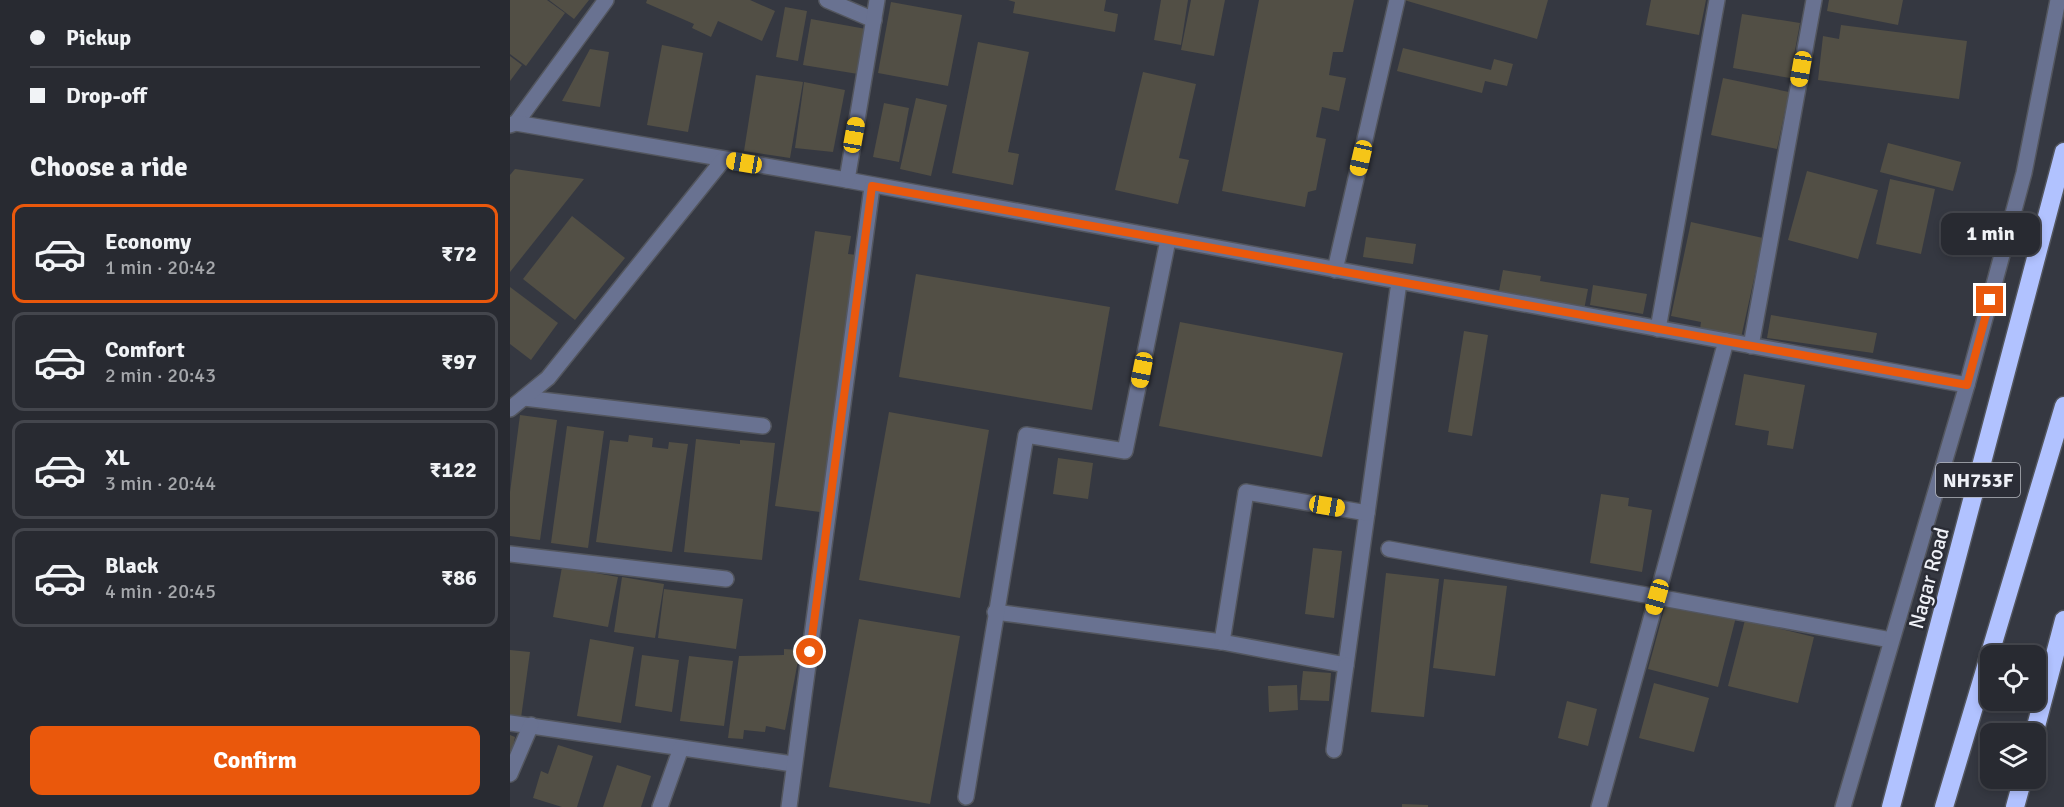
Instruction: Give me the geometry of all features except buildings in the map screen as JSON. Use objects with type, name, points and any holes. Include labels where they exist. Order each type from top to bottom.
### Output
[{"type":"highway","name":"Nagar Road","points":[[1891,807],[2064,152]]},
{"type":"highway","points":[[1944,807],[2064,406]]},
{"type":"highway","points":[[2037,723],[2064,620]]},
{"type":"highway","points":[[2015,807],[2020,789]]},
{"type":"street","points":[[606,0],[513,124],[847,180],[1967,385]]},
{"type":"street","points":[[826,0],[874,20]]},
{"type":"street","points":[[847,180],[877,0]]},
{"type":"street","points":[[1335,270],[1396,0]]},
{"type":"street","points":[[1658,329],[1717,0]]},
{"type":"street","points":[[1751,346],[1814,0]]},
{"type":"street","points":[[1843,807],[1967,385],[2024,173],[2058,0]]},
{"type":"street","points":[[510,409],[548,378],[723,160]]},
{"type":"street","points":[[789,807],[872,186]]},
{"type":"street","points":[[966,797],[1026,435],[1125,451],[1168,240]]},
{"type":"street","points":[[1334,750],[1399,282]]},
{"type":"street","points":[[1599,807],[1726,342]]},
{"type":"street","points":[[524,398],[763,426]]},
{"type":"street","points":[[1222,642],[1246,492],[1367,513]]},
{"type":"street","points":[[1389,549],[1891,640]]},
{"type":"street","points":[[510,554],[726,579]]},
{"type":"street","points":[[995,612],[1222,642],[1346,665]]},
{"type":"street","points":[[510,723],[793,764]]},
{"type":"street","points":[[510,774],[531,725]]},
{"type":"street","points":[[660,807],[681,748]]},
{"type":"route","points":[[810,652],[872,186],[1967,385],[1990,300]]}]
